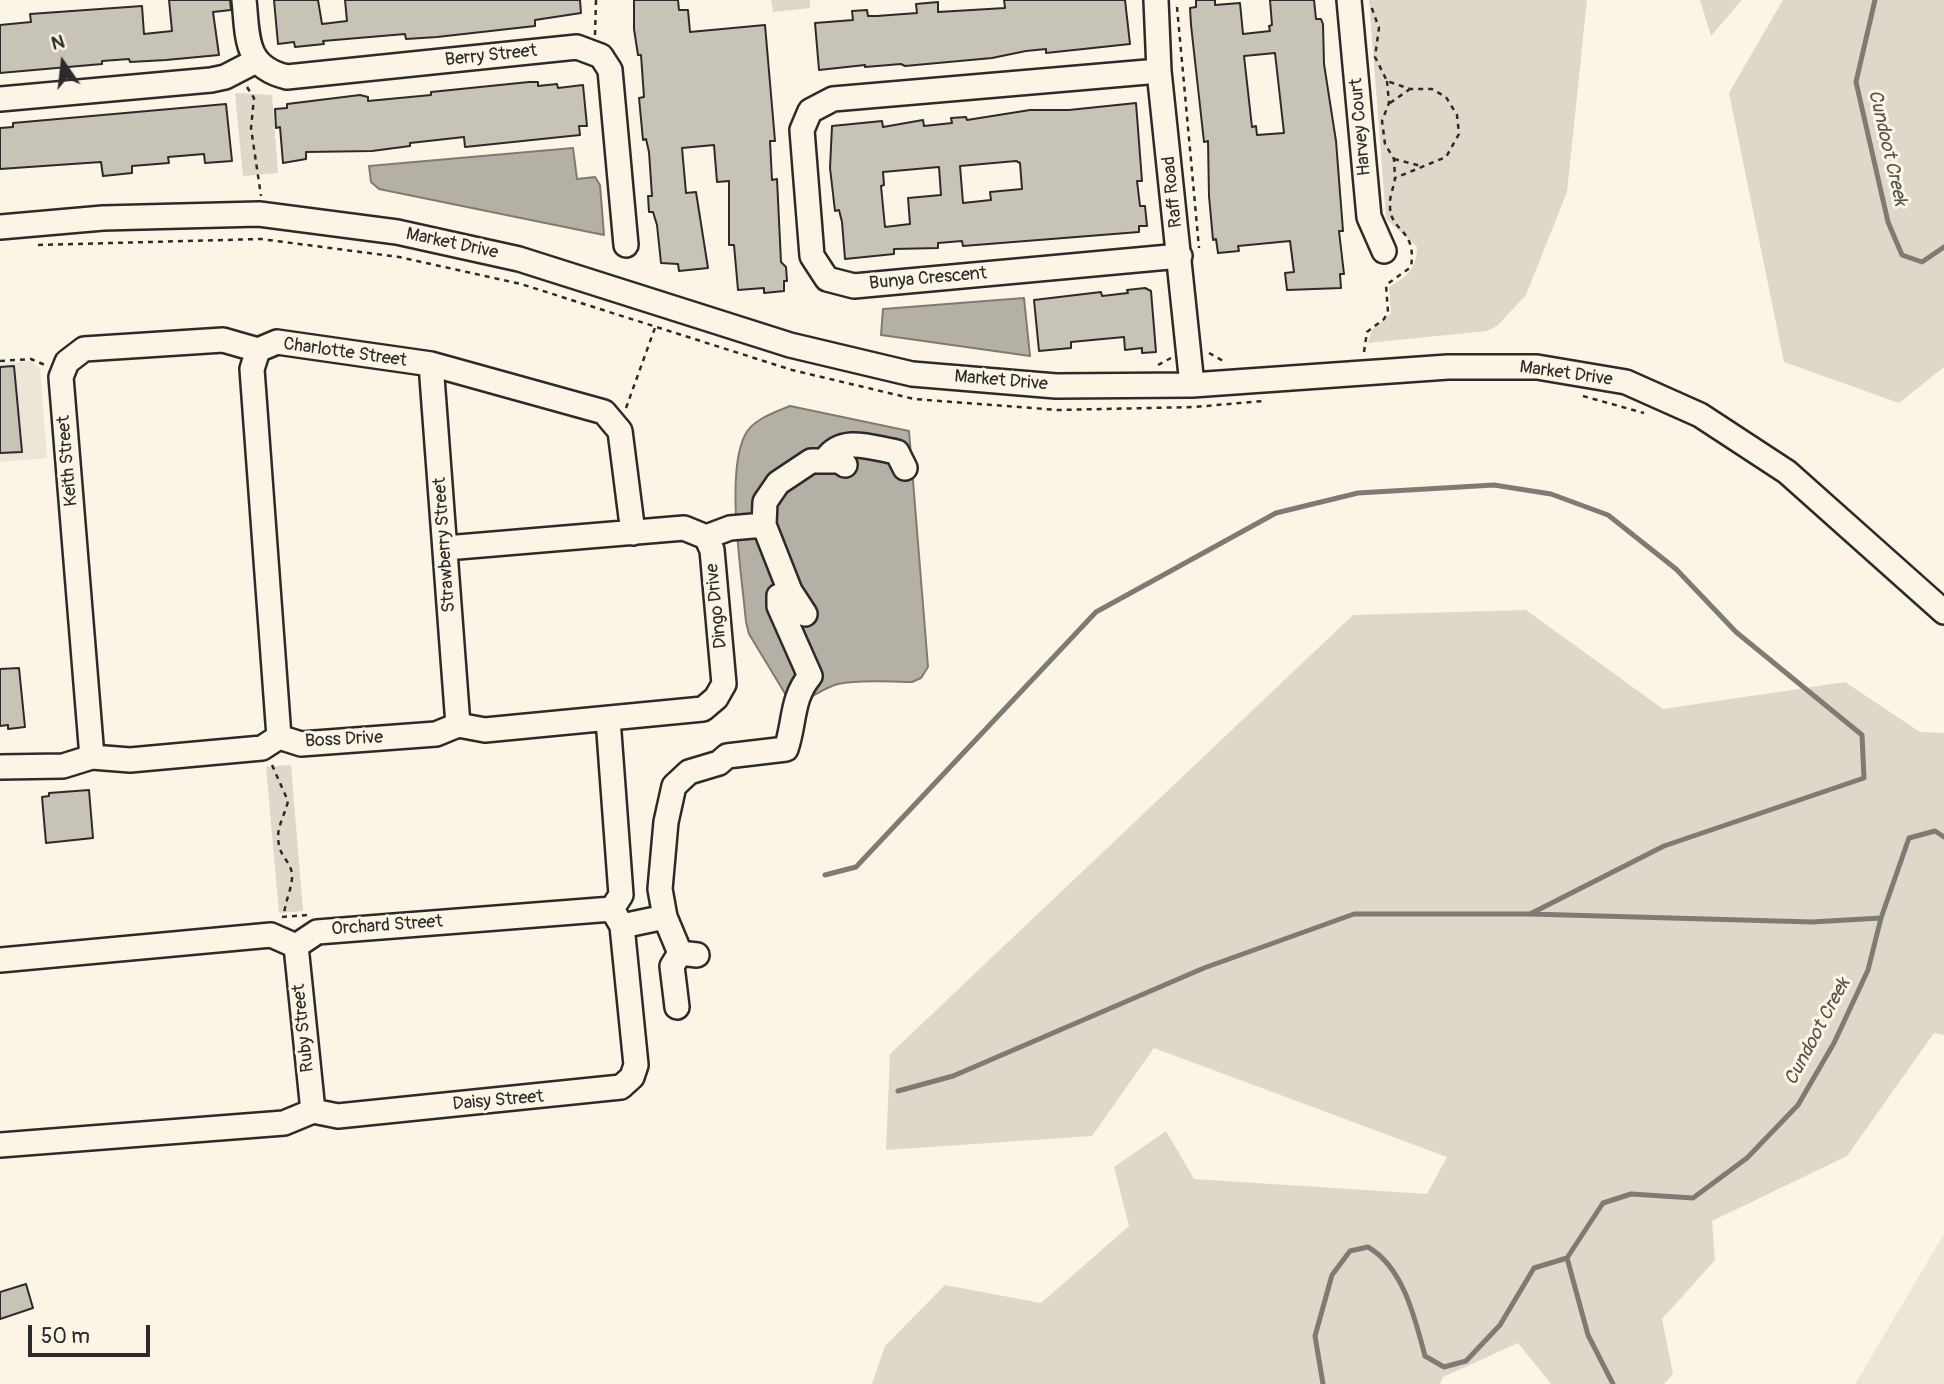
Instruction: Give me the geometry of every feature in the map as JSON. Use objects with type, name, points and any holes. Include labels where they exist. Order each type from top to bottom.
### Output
[{"type":"street","points":[[0,99],[211,80],[247,66],[244,0]]},
{"type":"street","name":"Raff Road","points":[[1156,0],[1159,71],[1190,256],[1202,351],[1192,385]]},
{"type":"street","name":"Harvey Court","points":[[1349,0],[1369,217],[1384,251]]},
{"type":"street","name":"Berry Street","points":[[247,66],[287,77],[577,47],[601,56],[610,70],[610,158],[626,245]]},
{"type":"street","name":"Bunya Crescent","points":[[1159,71],[833,99],[810,111],[802,130],[812,256],[827,279],[854,286],[1190,256]]},
{"type":"street","name":"Market Drive","points":[[0,227],[103,218],[259,214],[397,232],[519,259],[790,345],[912,374],[1056,386],[1192,385],[1448,367],[1537,367],[1626,383],[1700,415],[1787,472],[1944,612]]},
{"type":"street","name":"Keith Street","points":[[92,757],[61,377],[67,362],[84,349],[223,340],[258,350]]},
{"type":"street","name":"Charlotte Street","points":[[279,737],[252,369],[258,350],[277,342],[431,364],[604,412],[620,430],[633,533]]},
{"type":"street","name":"Strawberry Street","points":[[431,364],[458,726]]},
{"type":"street","points":[[805,614],[790,591],[764,526],[765,502],[778,483],[811,461],[836,462],[834,448],[846,444],[897,452],[905,468]]},
{"type":"street","points":[[446,548],[684,528],[706,537],[730,528],[764,526]]},
{"type":"street","name":"Dingo Drive","points":[[608,719],[703,709],[716,698],[724,684],[712,550],[706,537]]},
{"type":"street","points":[[677,1007],[672,966],[688,954],[665,917],[660,889],[666,822],[674,786],[689,772],[719,763],[727,756],[786,749],[792,733],[791,718],[796,699],[810,676],[779,606],[779,596],[790,591]]},
{"type":"street","name":"Boss Drive","points":[[0,767],[63,766],[92,757],[131,760],[262,748],[279,737],[300,744],[436,734],[458,726],[485,730],[608,719]]},
{"type":"street","name":"Daisy Street","points":[[0,1145],[284,1123],[313,1111],[338,1116],[621,1087],[632,1077],[636,1065],[617,917],[621,895],[608,719]]},
{"type":"street","name":"Orchard Street","points":[[296,946],[317,932],[665,917]]},
{"type":"street","points":[[0,960],[271,934],[296,946]]},
{"type":"street","name":"Ruby Street","points":[[296,946],[313,1111]]},
{"type":"path","points":[[1177,0],[1190,256]]},
{"type":"path","points":[[1353,353],[1366,352],[1367,332],[1384,319],[1388,312],[1386,285],[1411,267],[1414,249],[1407,233],[1394,222],[1390,206],[1395,178],[1394,159],[1385,144],[1382,121],[1389,103],[1387,81],[1375,57],[1379,28],[1368,0]]},
{"type":"path","points":[[247,66],[254,98],[251,128],[261,173],[262,201]]},
{"type":"path","points":[[1387,81],[1410,89],[1432,89],[1446,97],[1457,115],[1459,134],[1446,157],[1395,178]]},
{"type":"path","points":[[1389,103],[1410,89]]},
{"type":"path","points":[[1394,159],[1421,166]]},
{"type":"path","points":[[625,410],[656,326]]},
{"type":"path","points":[[1157,366],[1172,358],[1202,351],[1223,362],[1236,361]]},
{"type":"path","points":[[0,361],[31,359],[45,365]]},
{"type":"path","points":[[271,759],[274,775],[287,794],[288,802],[281,817],[277,837],[282,854],[292,869],[292,879],[284,902],[284,917]]},
{"type":"shaded area","points":[[771,0],[810,0],[810,8],[773,12]]},
{"type":"shaded area","points":[[1369,0],[1587,0],[1567,192],[1526,295],[1497,326],[1487,331],[1368,343],[1372,330],[1391,313],[1389,287],[1410,271],[1417,247],[1386,219]]},
{"type":"shaded area","points":[[1700,0],[1742,0],[1711,36]]},
{"type":"shaded area","points":[[1783,0],[1944,0],[1944,367],[1899,403],[1784,362],[1729,93]]},
{"type":"shaded area","points":[[235,93],[272,95],[278,173],[243,176]]},
{"type":"shaded area","points":[[573,148],[577,179],[595,177],[600,185],[604,235],[379,189],[371,182],[369,166]]},
{"type":"shaded area","points":[[1024,298],[1030,356],[881,335],[883,309]]},
{"type":"shaded area","points":[[31,361],[40,368],[47,458],[0,462],[0,364]]},
{"type":"shaded area","points":[[790,406],[909,431],[928,667],[921,678],[912,682],[847,682],[792,705],[749,634],[736,526],[736,474],[739,452],[745,435],[753,425]]},
{"type":"shaded area","points":[[1526,610],[1663,709],[1845,682],[1920,732],[1944,733],[1944,1035],[1934,1033],[1847,1156],[1712,1221],[1715,1260],[1662,1319],[1673,1374],[1664,1384],[1551,1384],[1518,1343],[1443,1377],[1440,1384],[872,1384],[885,1346],[945,1285],[1041,1303],[1129,1226],[1114,1167],[1166,1131],[1194,1179],[1427,1194],[1447,1157],[1154,1048],[1092,1136],[886,1150],[890,1054],[1353,615]]},
{"type":"shaded area","points":[[291,765],[303,911],[279,913],[266,767]]},
{"type":"shaded area","points":[[1944,1234],[1944,1384],[1855,1384]]},
{"type":"building","points":[[169,0],[230,0],[231,10],[213,12],[219,55],[130,62],[129,59],[102,61],[102,64],[0,73],[0,25],[31,22],[30,14],[142,6],[144,34],[172,31]]},
{"type":"building","points":[[274,0],[318,0],[322,24],[347,21],[345,0],[580,0],[581,13],[535,20],[535,26],[437,37],[406,39],[405,34],[323,41],[324,44],[295,47],[294,42],[278,44]]},
{"type":"building","points":[[634,0],[678,0],[679,10],[688,10],[690,32],[765,25],[775,141],[770,141],[772,180],[777,179],[781,262],[786,267],[787,281],[784,281],[784,291],[764,293],[764,288],[738,290],[734,245],[729,245],[729,181],[717,182],[714,145],[682,148],[686,193],[696,192],[708,268],[679,271],[678,264],[661,263],[657,225],[653,212],[649,212],[648,196],[652,196],[649,152],[646,139],[643,140],[639,98],[644,97],[641,55],[638,55],[634,29]]},
{"type":"building","points":[[1004,0],[1125,0],[1130,44],[1046,53],[1046,49],[992,58],[905,66],[865,65],[819,70],[815,23],[853,20],[852,11],[867,10],[868,16],[917,13],[916,4],[938,2],[938,12],[1005,8]]},
{"type":"building","points":[[1196,0],[1215,0],[1215,5],[1240,3],[1243,34],[1270,31],[1270,0],[1314,0],[1316,19],[1321,19],[1323,24],[1324,64],[1336,141],[1343,231],[1339,231],[1344,274],[1340,274],[1341,288],[1287,290],[1285,273],[1294,272],[1290,241],[1238,246],[1239,251],[1218,253],[1216,239],[1213,240],[1208,141],[1204,142],[1191,25],[1190,8],[1196,7]],"holes":[[[1275,53],[1284,133],[1257,135],[1256,126],[1252,127],[1244,56]]]},
{"type":"building","points":[[538,82],[538,86],[557,84],[558,88],[583,85],[587,126],[579,126],[580,135],[465,147],[464,137],[410,143],[410,146],[372,151],[306,152],[306,159],[283,163],[280,127],[276,128],[275,109],[287,108],[287,104],[360,95],[368,97],[368,101]]},
{"type":"building","points":[[1136,103],[1142,181],[1137,181],[1140,206],[1145,206],[1147,226],[1139,226],[1139,232],[963,246],[962,241],[938,243],[938,248],[894,249],[894,254],[845,259],[842,222],[839,210],[835,211],[830,168],[832,126],[882,121],[883,127],[923,120],[924,126],[952,123],[951,118],[966,117],[967,120],[1030,110],[1069,110]],"holes":[[[1016,161],[1020,163],[1022,189],[990,192],[991,200],[963,203],[960,166]],[[939,167],[941,195],[908,198],[910,224],[885,227],[881,186],[884,185],[883,172]]]},
{"type":"building","points":[[226,104],[232,161],[205,163],[204,154],[168,157],[169,163],[132,166],[132,173],[103,176],[101,162],[0,169],[0,128],[13,127],[13,123]]},
{"type":"building","points":[[1145,288],[1151,291],[1156,352],[1142,353],[1142,348],[1125,350],[1124,337],[1071,342],[1071,348],[1039,351],[1034,300],[1101,292],[1102,296]]},
{"type":"building","points":[[14,366],[22,452],[0,453],[0,367]]},
{"type":"building","points":[[19,668],[25,727],[8,729],[8,725],[0,726],[0,669]]},
{"type":"building","points":[[89,790],[93,838],[46,843],[42,797],[49,796],[49,793]]},
{"type":"building","points":[[26,1284],[33,1308],[0,1319],[0,1292]]},
{"type":"waterway","name":"Cundoot Creek","points":[[1875,0],[1856,82],[1888,222],[1902,255],[1922,262],[1944,247]]},
{"type":"waterway","points":[[825,875],[856,867],[1096,612],[1276,513],[1358,493],[1494,485],[1551,494],[1608,515],[1676,569],[1736,632],[1862,735],[1864,778],[1664,846],[1530,914]]},
{"type":"waterway","name":"Cundoot Creek","points":[[1613,1384],[1588,1335],[1567,1258],[1603,1203],[1631,1194],[1693,1198],[1747,1158],[1798,1105],[1834,1043],[1868,970],[1881,918],[1909,838],[1935,831],[1944,837]]},
{"type":"waterway","points":[[898,1091],[953,1076],[1204,968],[1354,914],[1530,914],[1812,922],[1881,918]]},
{"type":"waterway","points":[[1323,1384],[1315,1336],[1332,1275],[1350,1251],[1368,1247],[1391,1268],[1406,1296],[1425,1356],[1444,1367],[1466,1361],[1500,1325],[1534,1268],[1567,1258]]}]
